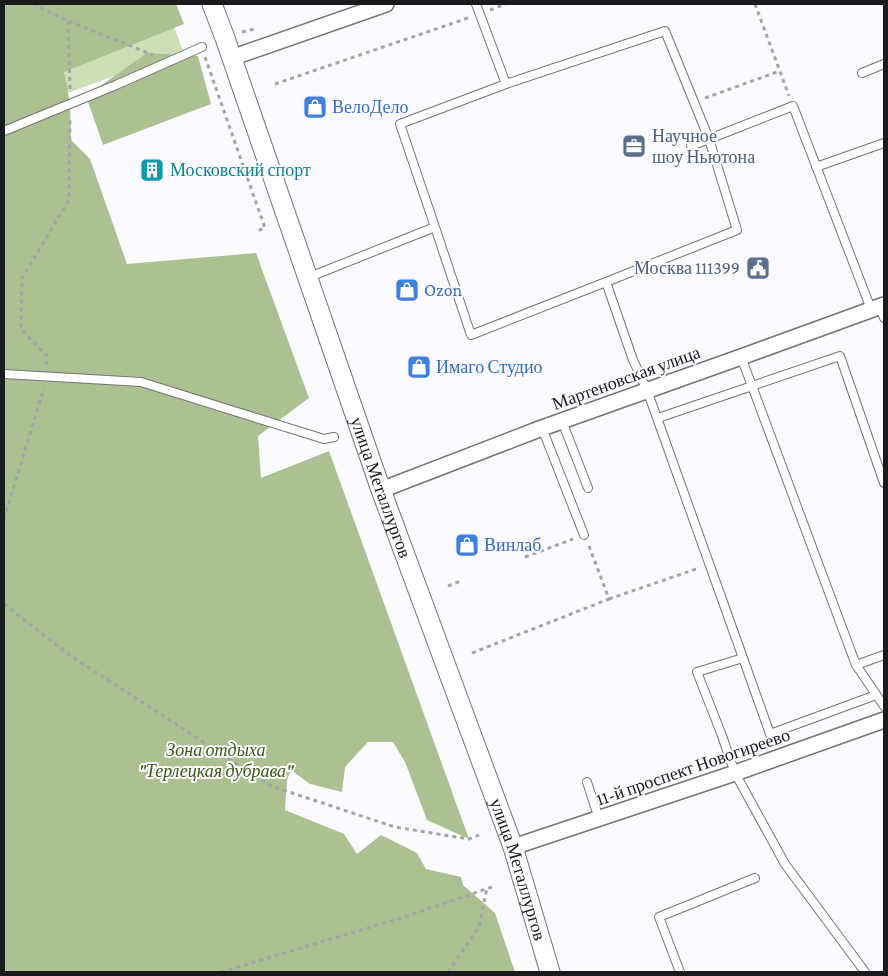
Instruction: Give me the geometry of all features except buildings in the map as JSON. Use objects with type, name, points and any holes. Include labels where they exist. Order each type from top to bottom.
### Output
[{"type":"street","name":"улица Металлургов","points":[[212,4],[381,490],[513,847],[550,972]]},
{"type":"street","points":[[231,58],[386,4]]},
{"type":"street","name":"Мартеновская улица","points":[[381,490],[542,428],[880,310]]},
{"type":"street","name":"11-й проспект Новогиреево","points":[[513,847],[735,773],[884,720]]},
{"type":"lane","points":[[476,4],[506,84]]},
{"type":"lane","points":[[665,31],[694,102],[709,139],[738,230],[471,335],[400,124],[506,84],[665,31]]},
{"type":"lane","points":[[4,131],[202,47]]},
{"type":"lane","points":[[862,74],[884,64]]},
{"type":"lane","points":[[691,146],[792,106],[816,167],[880,310]]},
{"type":"lane","points":[[816,167],[884,143]]},
{"type":"lane","points":[[307,278],[436,228]]},
{"type":"lane","points":[[606,282],[633,360],[648,390],[770,734],[876,695]]},
{"type":"lane","points":[[658,418],[840,356],[884,483]]},
{"type":"lane","points":[[741,358],[856,665],[884,706]]},
{"type":"lane","points":[[4,374],[140,382],[324,439],[334,436]]},
{"type":"lane","points":[[562,421],[588,488]]},
{"type":"lane","points":[[542,428],[584,535]]},
{"type":"lane","points":[[856,665],[884,654]]},
{"type":"lane","points":[[743,658],[697,672],[735,773],[785,864],[865,972]]},
{"type":"lane","points":[[587,782],[599,818]]},
{"type":"lane","points":[[680,972],[659,917],[755,878]]},
{"type":"path","points":[[33,4],[68,21],[170,61]]},
{"type":"path","points":[[275,84],[506,4]]},
{"type":"path","points":[[755,4],[792,106]]},
{"type":"path","points":[[4,519],[47,377],[47,356],[22,329],[22,278],[69,200],[70,104],[68,21]]},
{"type":"path","points":[[242,33],[254,29]]},
{"type":"path","points":[[202,47],[265,228],[257,231]]},
{"type":"path","points":[[694,102],[780,71]]},
{"type":"path","points":[[526,556],[584,535],[609,599]]},
{"type":"path","points":[[472,653],[609,599],[710,564]]},
{"type":"path","points":[[448,586],[461,581]]},
{"type":"path","points":[[4,604],[68,654],[271,786],[395,827],[469,838],[479,834]]},
{"type":"path","points":[[221,972],[401,918],[495,886]]},
{"type":"path","points":[[448,972],[479,927],[487,888]]},
{"type":"green space","points":[[4,4],[166,4],[183,51],[4,116]]},
{"type":"green space","name":"Зона отдыха \"Терлецкая дубрава\"","points":[[4,4],[176,4],[184,24],[64,72],[70,104],[71,140],[90,159],[127,264],[256,253],[309,398],[258,436],[261,478],[329,451],[469,839],[427,820],[405,762],[393,742],[368,742],[345,767],[342,792],[310,784],[291,770],[287,780],[285,810],[344,834],[357,854],[381,835],[417,853],[426,869],[461,877],[463,885],[495,913],[515,972],[4,972]]},
{"type":"green space","points":[[147,53],[198,56],[211,104],[103,145],[86,96]]},
{"type":"place","name":"ВелоДело","points":[[315,107]]},
{"type":"place","name":"Научное шоу Ньютона","points":[[634,146]]},
{"type":"place","name":"Московский спорт","points":[[152,170]]},
{"type":"place","name":"Москва 111399","points":[[758,268]]},
{"type":"place","name":"Ozon","points":[[407,290]]},
{"type":"place","name":"Имаго Студио","points":[[419,367]]},
{"type":"place","name":"Винлаб","points":[[467,545]]}]
